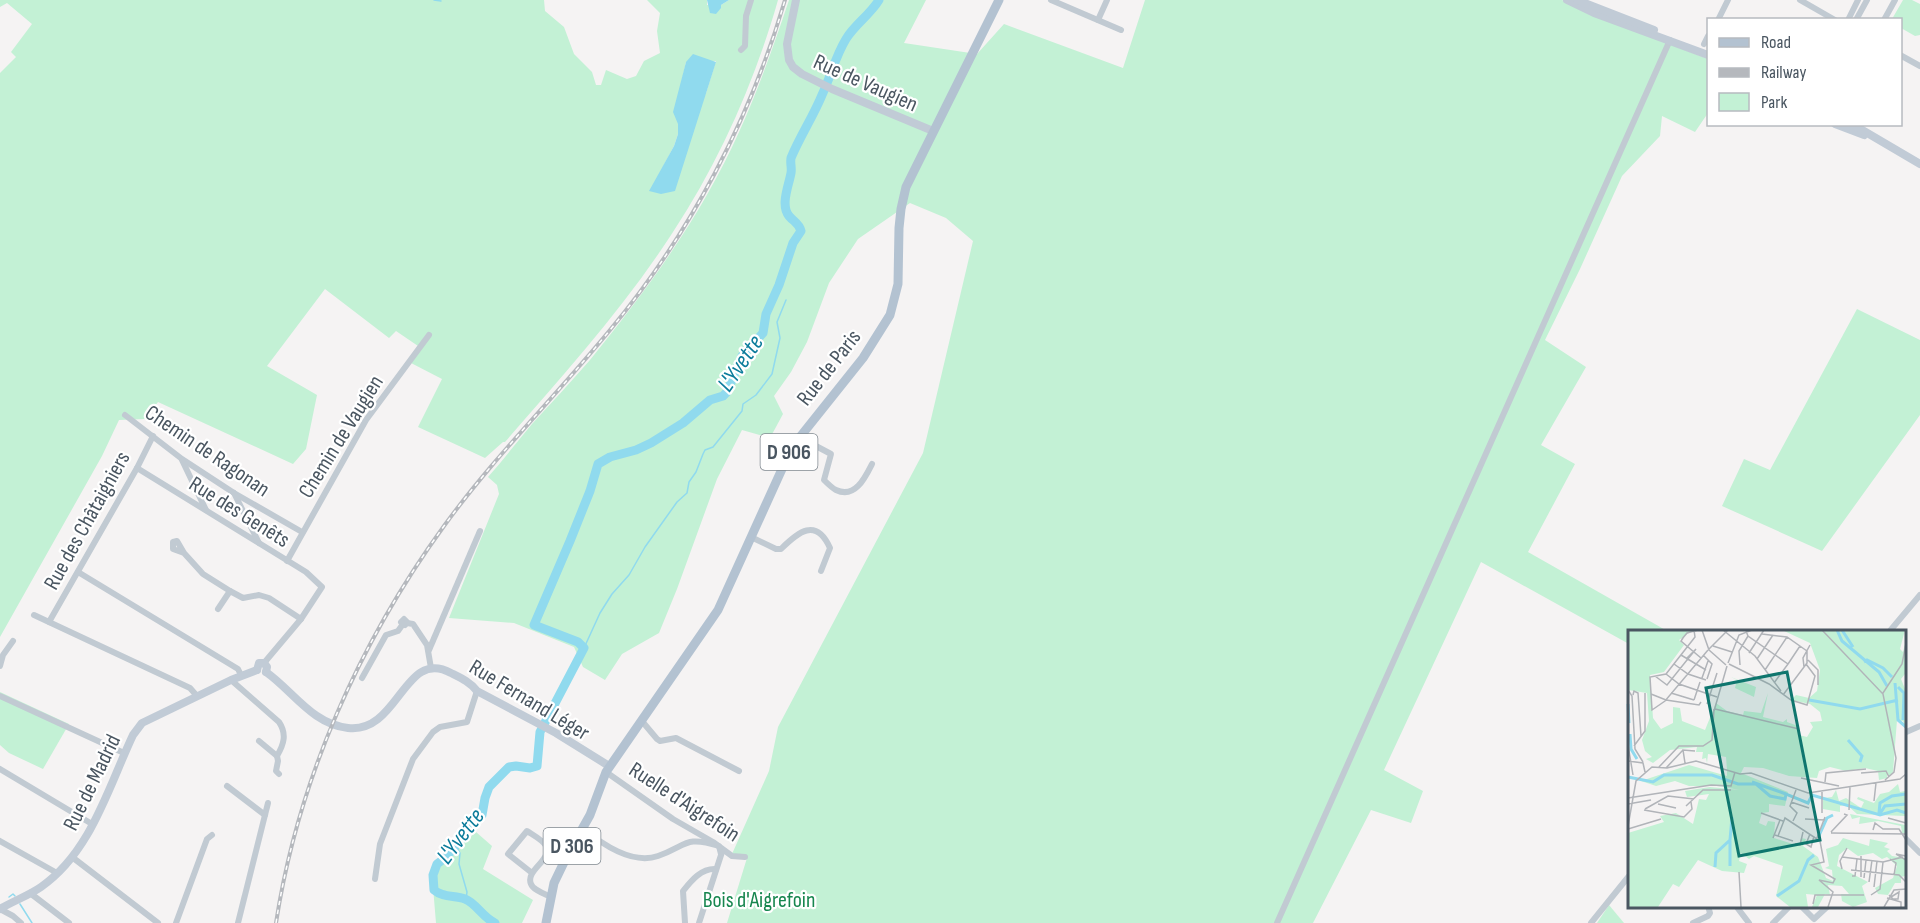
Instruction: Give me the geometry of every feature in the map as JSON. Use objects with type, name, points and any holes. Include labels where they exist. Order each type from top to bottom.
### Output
[{"type":"main road","name":"Rue de Paris","points":[[608,769],[718,610],[783,465],[799,436],[862,358],[890,315],[898,284],[901,209],[906,188],[999,0]]},
{"type":"main road","name":"D 306","points":[[546,923],[554,883],[590,815],[608,769]]},
{"type":"street","points":[[741,50],[745,46],[746,16],[751,0]]},
{"type":"street","name":"Rue de Vaugien","points":[[796,0],[787,44],[789,60],[793,67],[832,89],[933,131]]},
{"type":"street","points":[[1051,0],[1121,30]]},
{"type":"street","points":[[1098,20],[1107,0]]},
{"type":"street","points":[[1567,0],[1582,8],[1707,55]]},
{"type":"street","points":[[1577,0],[1646,26],[1670,40]]},
{"type":"street","points":[[1719,18],[1728,0]]},
{"type":"street","points":[[1800,0],[1832,18]]},
{"type":"street","points":[[1849,18],[1858,0]]},
{"type":"street","points":[[1857,18],[1867,0]]},
{"type":"street","points":[[1885,18],[1895,0]]},
{"type":"street","points":[[1704,44],[1707,38]]},
{"type":"street","points":[[1277,923],[1670,40]]},
{"type":"street","points":[[1902,56],[1920,66]]},
{"type":"street","points":[[1840,126],[1870,137]]},
{"type":"street","points":[[1854,126],[1920,164]]},
{"type":"street","name":"Chemin de Vaugien","points":[[287,561],[366,420],[429,335]]},
{"type":"street","name":"Chemin de Ragonan","points":[[125,415],[182,459],[234,493],[302,532]]},
{"type":"street","name":"Rue des Châtaigniers","points":[[49,622],[153,436]]},
{"type":"street","points":[[799,436],[831,453],[824,480],[836,490],[848,492],[857,488],[872,464]]},
{"type":"street","points":[[182,459],[206,510]]},
{"type":"street","name":"Rue des Genêts","points":[[137,468],[312,576],[322,587],[301,619]]},
{"type":"street","points":[[234,493],[260,544]]},
{"type":"street","points":[[429,650],[480,531]]},
{"type":"street","points":[[751,537],[776,549],[781,549],[802,531],[819,532],[830,548],[821,571]]},
{"type":"street","points":[[184,553],[203,574],[230,591],[243,598],[258,595],[270,598],[301,619],[262,668],[311,712],[336,725],[360,728],[377,722],[411,680],[431,668],[429,650],[413,624],[405,624],[398,631],[386,635],[362,678]]},
{"type":"street","points":[[78,572],[238,669],[241,675]]},
{"type":"street","points":[[218,609],[230,591]]},
{"type":"street","points":[[1891,630],[1920,595]]},
{"type":"street","points":[[34,615],[190,688],[197,696]]},
{"type":"street","points":[[0,666],[3,655],[13,641]]},
{"type":"street","name":"Rue de Madrid","points":[[0,909],[30,893],[57,873],[72,857],[92,824],[124,753],[142,723],[241,675],[262,668]]},
{"type":"street","name":"Rue Fernand Léger","points":[[431,668],[447,670],[471,683],[477,691],[556,733],[608,769]]},
{"type":"street","points":[[231,680],[284,729],[285,736],[277,756],[276,771],[279,774]]},
{"type":"street","points":[[375,879],[380,844],[412,759],[433,732],[440,727],[467,722],[477,691]]},
{"type":"street","points":[[0,696],[124,753]]},
{"type":"street","points":[[641,720],[660,741],[676,738],[739,771]]},
{"type":"street","points":[[1905,733],[1920,726]]},
{"type":"street","points":[[259,741],[277,756]]},
{"type":"street","points":[[0,769],[92,824]]},
{"type":"street","name":"Ruelle d'Aigrefoin","points":[[608,769],[673,819],[721,850],[732,856],[745,857]]},
{"type":"street","points":[[227,786],[265,815]]},
{"type":"street","points":[[238,923],[268,803]]},
{"type":"street","points":[[582,828],[612,848],[636,859],[657,856],[684,843],[694,841],[721,850],[699,923]]},
{"type":"street","points":[[532,873],[508,854],[527,831],[545,844],[546,848],[544,858],[532,873],[530,883],[532,887],[550,897]]},
{"type":"street","points":[[176,923],[207,839],[212,835]]},
{"type":"street","points":[[1905,838],[1920,854]]},
{"type":"street","points":[[0,841],[57,873]]},
{"type":"street","points":[[72,857],[158,923]]},
{"type":"street","points":[[685,923],[683,891],[702,872],[716,869]]},
{"type":"street","points":[[1591,923],[1628,877]]},
{"type":"street","points":[[30,893],[69,923]]},
{"type":"street","points":[[1693,923],[1708,916],[1709,908]]},
{"type":"street","points":[[1738,908],[1749,923]]},
{"type":"street","points":[[1773,923],[1788,908]]},
{"type":"street","points":[[1803,908],[1814,919],[1826,908]]},
{"type":"street","points":[[0,909],[21,923]]},
{"type":"green space","points":[[0,0],[544,0],[545,11],[564,27],[574,54],[592,72],[596,85],[601,85],[606,70],[627,79],[636,76],[644,61],[660,53],[657,31],[660,13],[647,0],[707,0],[707,5],[721,5],[729,0],[778,0],[747,91],[706,178],[690,205],[654,260],[614,314],[505,442],[485,458],[418,427],[442,379],[411,363],[421,348],[396,331],[389,338],[325,289],[267,366],[317,395],[306,449],[293,464],[158,402],[145,419],[119,420],[102,456],[0,637],[0,73],[16,57],[11,52],[32,24],[7,3],[0,7]],"holes":[[[716,61],[706,93],[650,191],[678,134],[679,94],[686,62]]]},
{"type":"green space","name":"Bois d'Aigrefoin","points":[[789,0],[926,0],[904,43],[977,54],[1004,24],[1123,68],[1145,0],[1562,0],[1579,9],[1707,59],[1707,114],[1695,132],[1662,116],[1660,136],[1622,176],[1545,340],[1586,367],[1541,445],[1575,464],[1528,552],[1665,630],[1628,630],[1628,643],[1481,562],[1384,770],[1423,791],[1411,823],[1371,810],[1313,923],[727,923],[747,858],[732,854],[769,771],[778,727],[923,453],[973,241],[946,218],[910,203],[858,239],[829,283],[807,342],[791,372],[774,396],[783,414],[770,438],[742,430],[717,479],[659,633],[622,654],[605,680],[583,667],[574,647],[514,623],[449,618],[499,494],[497,485],[488,477],[590,360],[667,258],[721,170],[763,74]]},
{"type":"green space","points":[[1903,0],[1912,0],[1920,4],[1920,35],[1915,36],[1902,29],[1902,18],[1893,18]]},
{"type":"green space","points":[[1857,309],[1920,340],[1920,415],[1822,551],[1722,506],[1744,459],[1770,470]]},
{"type":"green space","points":[[0,692],[69,724],[43,769],[9,753],[0,745]]},
{"type":"green space","points":[[476,832],[492,846],[483,869],[533,900],[522,923],[436,923],[433,887],[441,863]]},
{"type":"green space","points":[[1609,905],[1624,923],[1597,923]]},
{"type":"water","points":[[707,0],[729,0],[721,5],[716,14],[710,13]]},
{"type":"water","points":[[693,54],[716,62],[675,191],[661,194],[649,191],[674,146],[678,134],[678,124],[673,112],[686,62]]},
{"type":"waterway","points":[[434,0],[441,1]]},
{"type":"waterway","name":"L'Yvette","points":[[495,923],[469,901],[434,890],[433,875],[437,864],[445,858],[482,815],[489,787],[509,767],[537,766],[540,732],[584,648],[578,642],[534,625],[590,491],[598,464],[610,457],[651,443],[683,423],[710,400],[723,396],[727,392],[742,356],[763,333],[766,314],[779,285],[793,243],[801,231],[798,224],[789,216],[785,206],[791,173],[791,158],[825,88],[842,46],[879,0]]},
{"type":"waterway","name":"L'Yvette","points":[[584,648],[600,613],[612,594],[629,575],[645,547],[677,502],[687,493],[689,482],[705,450],[713,447],[742,411],[743,404],[756,395],[772,374],[780,338],[777,322],[786,300]]},
{"type":"waterway","points":[[456,846],[460,853],[459,864],[467,892],[466,899]]},
{"type":"waterway","points":[[9,897],[13,894],[15,896]]},
{"type":"waterway","points":[[20,904],[32,923]]},
{"type":"railway","points":[[276,923],[286,870],[316,765],[359,665],[385,617],[413,571],[463,500],[610,330],[666,255],[691,215],[735,132],[771,45],[785,0]]}]
